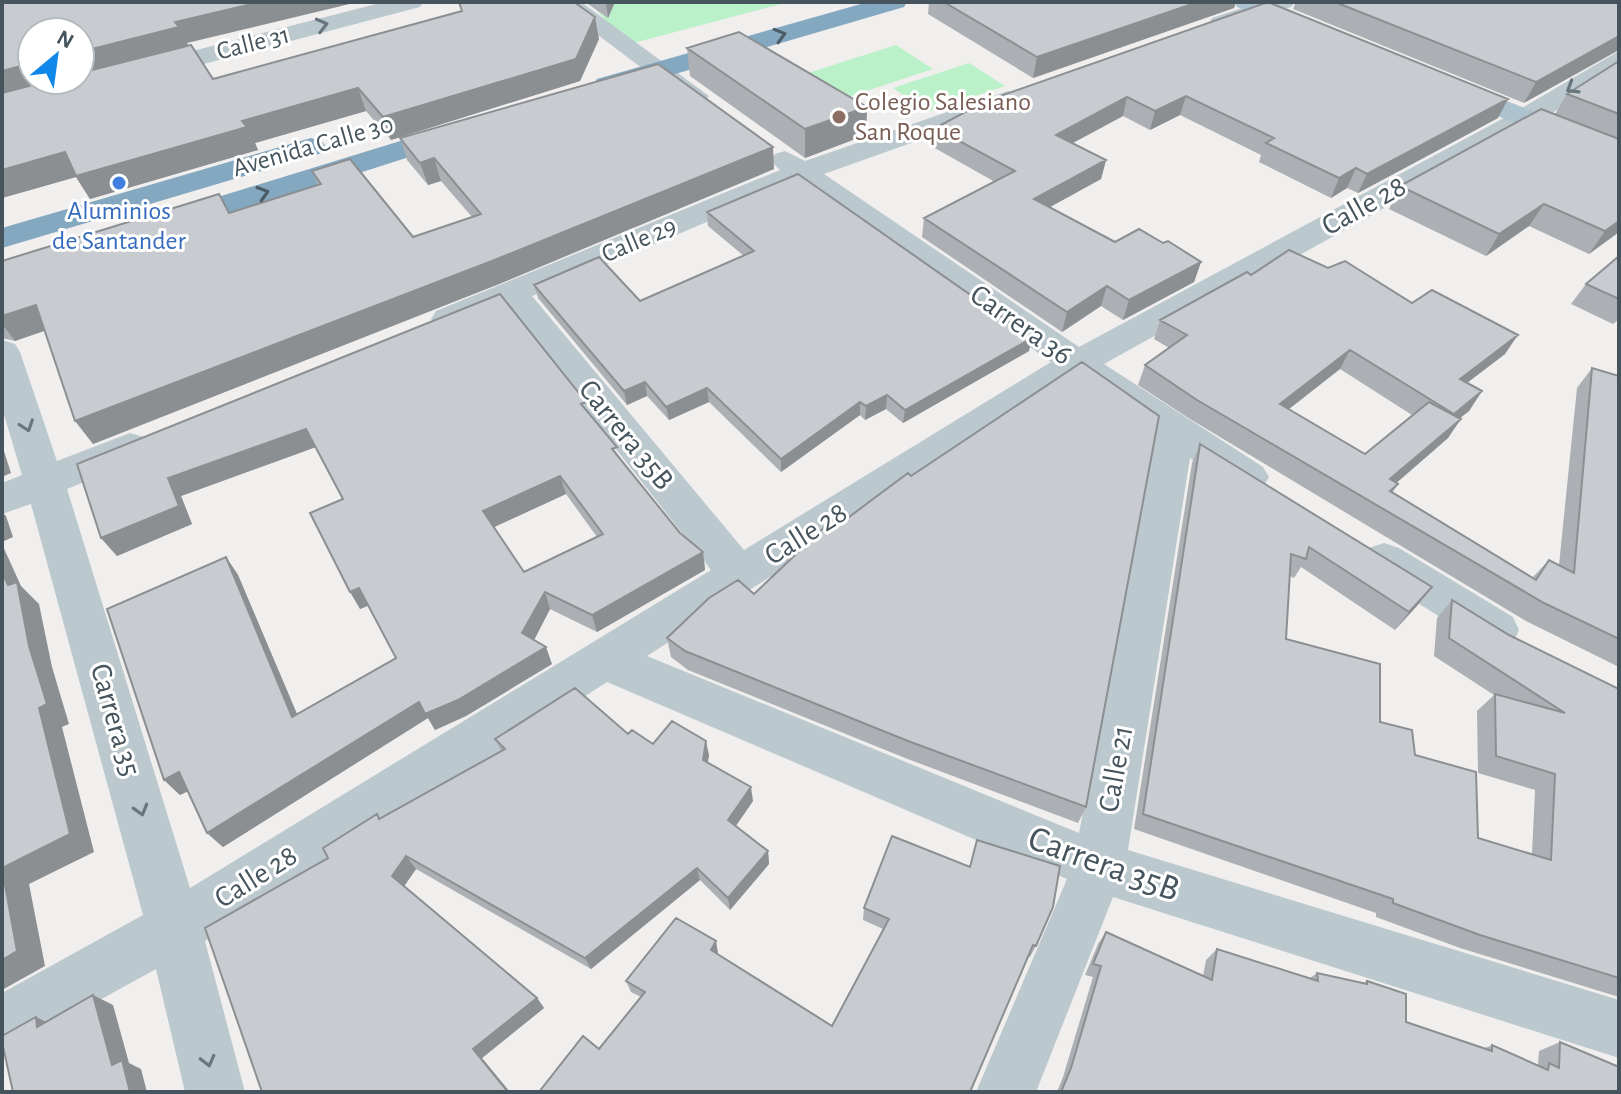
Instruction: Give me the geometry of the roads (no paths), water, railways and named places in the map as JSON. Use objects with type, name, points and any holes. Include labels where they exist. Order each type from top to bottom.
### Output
[{"type":"highway","points":[[587,79],[808,2]]},
{"type":"highway","points":[[647,60],[895,2]]},
{"type":"highway","name":"Avenida Calle 30","points":[[424,114],[454,105]]},
{"type":"highway","name":"Avenida Calle 30","points":[[136,233],[495,121]]},
{"type":"highway","name":"Avenida Calle 30","points":[[2,238],[333,140]]},
{"type":"main road","points":[[1264,4],[1335,39]]},
{"type":"main road","points":[[1423,75],[1619,156]]},
{"type":"street","name":"Calle 31","points":[[123,76],[412,2]]},
{"type":"street","name":"Carrera 36","points":[[566,2],[801,172],[1175,431],[1281,497]]},
{"type":"street","points":[[1191,34],[1264,4]]},
{"type":"street","name":"Calle 28","points":[[2,1025],[175,928],[1077,363],[1525,118],[1619,59]]},
{"type":"street","name":"Calle 29","points":[[424,329],[801,172],[1041,87]]},
{"type":"street","name":"Carrera 35B","points":[[512,294],[740,576]]},
{"type":"street","name":"Carrera 35","points":[[2,352],[45,481],[175,928],[215,1092]]},
{"type":"street","name":"Calle 21","points":[[1006,1092],[1099,867],[1175,431]]},
{"type":"street","points":[[2,499],[162,434]]},
{"type":"street","points":[[1362,546],[1522,644]]},
{"type":"street","name":"Carrera 35B","points":[[603,659],[1099,867],[1619,1029]]},
{"type":"place","name":"Colegio Salesiano San Roque","points":[[839,117]]},
{"type":"place","name":"Aluminios de Santander","points":[[119,183]]}]
